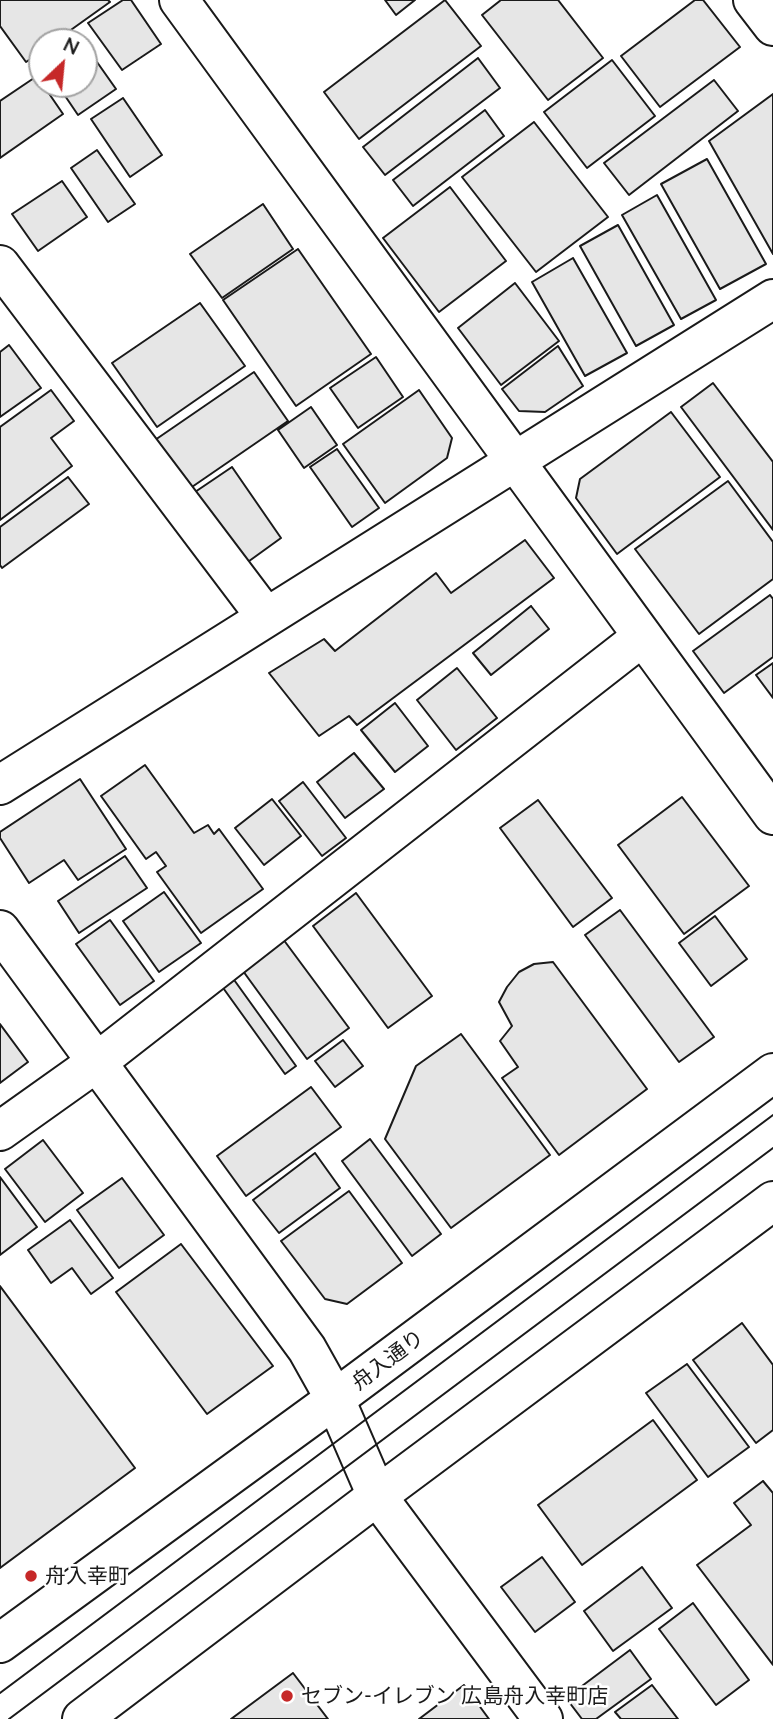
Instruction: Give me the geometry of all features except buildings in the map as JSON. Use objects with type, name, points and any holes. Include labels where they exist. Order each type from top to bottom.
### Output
[{"type":"street","points":[[179,0],[773,815]]},
{"type":"street","points":[[753,0],[773,26]]},
{"type":"street","points":[[0,265],[266,617]]},
{"type":"street","points":[[0,785],[773,299]]},
{"type":"street","points":[[0,1131],[97,1062],[642,637]]},
{"type":"street","points":[[0,930],[307,1349],[335,1399],[377,1496],[543,1719]]},
{"type":"street","name":"舟入通り","points":[[0,1643],[335,1399],[773,1073]]},
{"type":"street","points":[[82,1719],[773,1201]]},
{"type":"tram line","points":[[0,1693],[773,1115]]},
{"type":"tram line","points":[[9,1719],[773,1148]]},
{"type":"place","name":"舟入幸町","points":[[31,1576]]},
{"type":"place","name":"セブン-イレブン 広島舟入幸町店","points":[[287,1696]]}]
